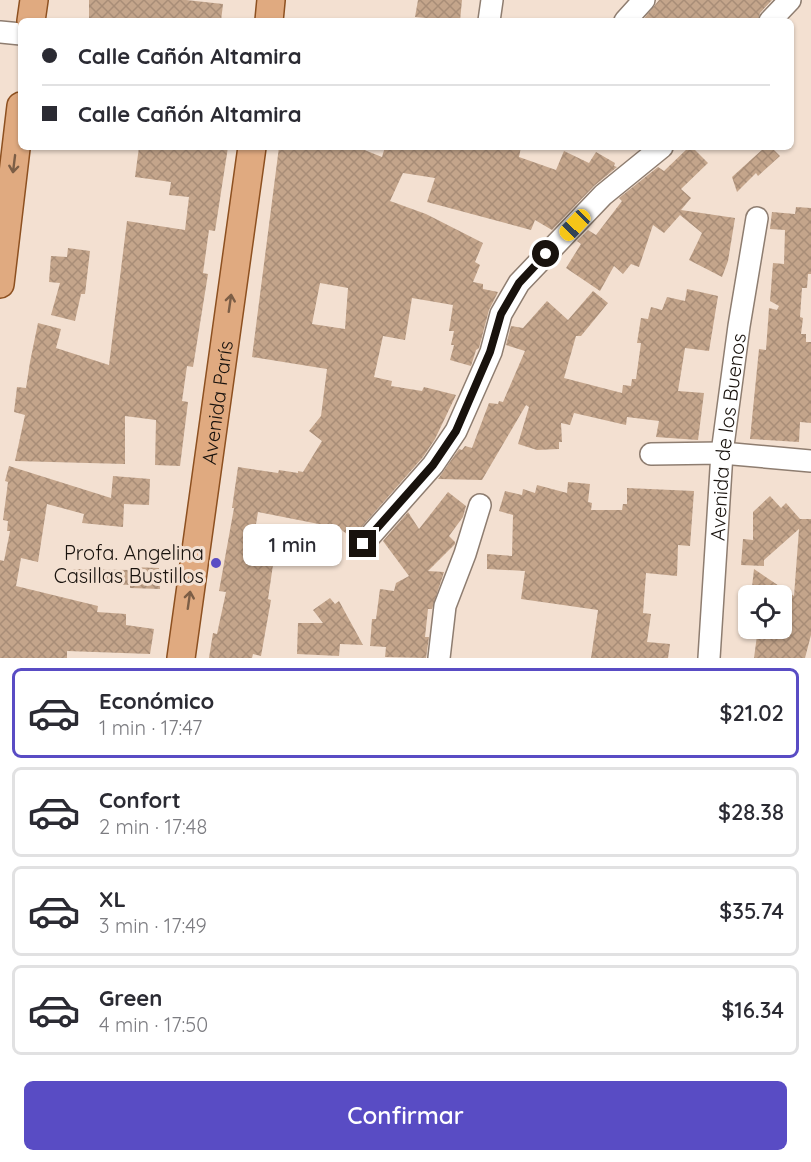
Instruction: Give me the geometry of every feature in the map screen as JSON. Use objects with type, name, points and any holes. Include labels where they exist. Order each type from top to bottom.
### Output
[{"type":"main road","points":[[31,18],[34,0]]},
{"type":"main road","points":[[269,18],[271,0]]},
{"type":"main road","points":[[0,284],[18,131]]},
{"type":"main road","name":"Avenida París","points":[[181,658],[252,150]]},
{"type":"street","points":[[489,18],[492,0]]},
{"type":"street","points":[[628,18],[644,0]]},
{"type":"street","points":[[773,18],[790,0]]},
{"type":"street","points":[[0,32],[18,34]]},
{"type":"street","points":[[363,544],[433,465],[456,431],[490,352],[501,314],[519,283],[603,195],[658,150]]},
{"type":"street","name":"Avenida de los Buenos","points":[[709,658],[722,453],[739,326],[757,218]]},
{"type":"street","points":[[651,454],[722,453],[811,461]]},
{"type":"street","points":[[439,658],[445,606],[465,554],[480,505]]},
{"type":"building","points":[[89,0],[186,0],[223,4],[221,18],[89,18]]},
{"type":"building","points":[[418,0],[462,0],[460,18],[415,17]]},
{"type":"building","points":[[659,0],[772,0],[760,13],[759,18],[644,18]]},
{"type":"building","points":[[139,150],[228,150],[215,231],[209,230],[203,273],[208,274],[193,367],[187,366],[182,401],[188,402],[180,466],[155,465],[156,420],[125,416],[125,464],[15,461],[25,415],[14,412],[17,387],[26,388],[38,323],[61,329],[56,348],[109,365],[127,221],[185,230],[189,197],[169,195],[171,182],[135,177]]},
{"type":"building","points":[[279,150],[364,150],[382,157],[384,150],[520,150],[519,157],[556,170],[564,151],[589,163],[596,152],[615,163],[614,166],[617,167],[594,186],[552,230],[535,220],[531,230],[427,202],[435,178],[403,173],[390,201],[426,214],[483,243],[475,262],[480,265],[473,282],[483,284],[483,289],[498,292],[489,310],[479,348],[476,350],[471,366],[450,360],[454,345],[451,345],[454,331],[449,331],[453,305],[412,298],[405,340],[383,336],[374,377],[392,381],[391,386],[422,391],[424,387],[456,395],[435,439],[423,457],[352,538],[339,528],[258,512],[251,554],[274,558],[268,599],[271,600],[261,656],[253,654],[252,658],[209,658],[213,633],[217,634],[226,592],[219,591],[234,508],[232,508],[238,467],[278,473],[279,470],[303,472],[322,441],[309,431],[321,416],[327,369],[252,357]],"holes":[[[320,283],[348,288],[345,329],[312,324]]]},
{"type":"building","points":[[686,150],[695,150],[708,163],[681,189],[691,198],[681,210],[735,218],[728,261],[722,277],[689,260],[702,233],[680,215],[664,233],[653,225],[639,267],[631,264],[623,274],[614,266],[600,291],[566,268],[581,244],[577,241],[588,230],[596,235],[622,201],[619,198],[658,167],[664,171]]},
{"type":"building","points":[[762,150],[774,150],[780,156],[758,176],[756,173],[737,192],[732,177]]},
{"type":"building","points":[[796,207],[811,208],[811,274],[808,274],[807,288],[802,288],[800,317],[803,318],[801,334],[806,334],[806,342],[811,342],[811,423],[800,422],[799,442],[750,439],[759,349],[766,350],[769,308],[777,310],[779,306],[770,301],[773,263],[784,264],[785,230],[770,229],[772,212],[795,214]]},
{"type":"building","points":[[68,248],[90,251],[85,294],[81,294],[75,321],[51,315],[60,283],[49,282],[51,256],[67,257]]},
{"type":"building","points":[[687,289],[718,296],[709,351],[685,348],[678,391],[704,393],[698,440],[656,437],[659,421],[627,417],[626,425],[574,413],[570,425],[561,423],[562,442],[559,442],[559,449],[537,450],[518,444],[529,407],[526,405],[482,480],[438,479],[459,449],[462,450],[465,446],[472,448],[489,403],[503,402],[525,351],[506,345],[511,326],[523,328],[547,301],[568,320],[593,291],[608,303],[581,336],[576,336],[564,378],[622,393],[623,385],[631,386],[632,379],[636,379],[641,343],[637,343],[641,318],[648,319],[651,307],[662,310],[667,297],[685,301]]},
{"type":"building","points":[[9,466],[111,498],[113,476],[150,479],[149,505],[124,504],[123,527],[82,523],[84,514],[47,504],[38,562],[21,558],[16,586],[98,606],[97,612],[126,614],[126,625],[154,629],[150,654],[67,651],[67,658],[0,658],[0,560],[4,561],[10,531],[7,531],[8,521],[3,520],[8,482],[5,481]]},
{"type":"building","points":[[568,482],[590,484],[588,502],[592,503],[591,510],[622,510],[623,504],[627,504],[627,488],[694,491],[690,546],[678,545],[677,576],[646,573],[643,613],[651,614],[647,642],[670,644],[668,658],[591,658],[598,610],[521,599],[525,571],[487,569],[487,554],[512,556],[513,515],[499,511],[505,491],[522,495],[523,489],[535,493],[537,485],[567,493]]},
{"type":"building","points":[[448,492],[466,506],[463,517],[449,536],[455,544],[428,571],[444,572],[432,609],[428,609],[425,637],[429,637],[426,658],[385,657],[386,647],[370,646],[372,619],[376,619],[380,589],[394,591],[396,583],[409,576],[383,541],[408,512],[419,529]]},
{"type":"building","points":[[770,496],[781,508],[786,503],[800,519],[811,519],[811,635],[805,658],[754,658],[757,639],[792,639],[792,595],[794,596],[799,529],[764,560],[764,566],[741,565],[743,539],[753,540],[753,512]]},
{"type":"building","points":[[131,567],[159,568],[160,589],[130,588],[130,585],[107,584],[72,573],[73,569],[131,570]]},
{"type":"building","points":[[754,569],[778,585],[752,585]]},
{"type":"building","points":[[330,598],[335,604],[339,601],[363,645],[340,644],[339,656],[297,654],[298,623],[323,623],[313,610]]},
{"type":"place","name":"Profa. Angelina Casillas Bustillos","points":[[216,563]]},
{"type":"route","points":[[363,544],[433,465],[456,431],[490,352],[501,314],[519,283],[546,254]]}]
